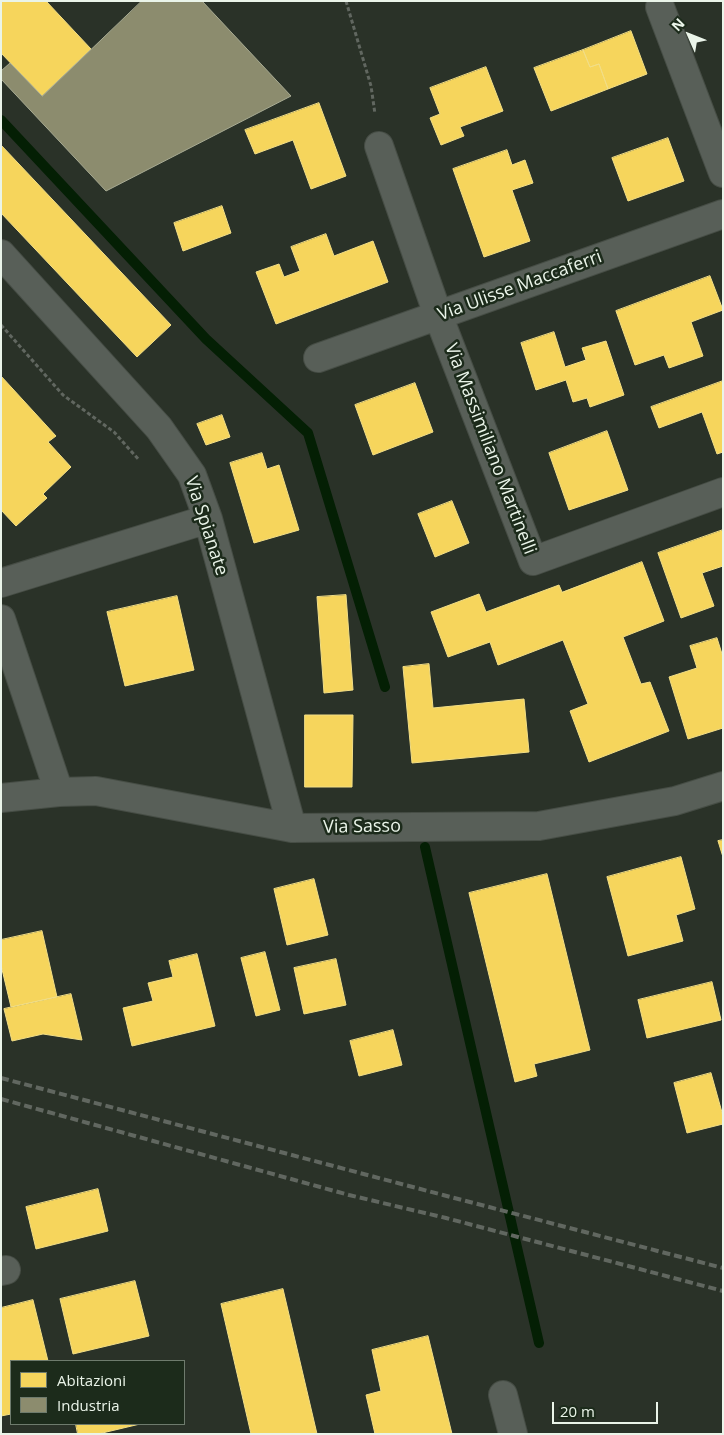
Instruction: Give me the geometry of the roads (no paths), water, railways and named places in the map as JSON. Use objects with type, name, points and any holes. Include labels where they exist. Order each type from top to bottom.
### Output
[{"type":"street","points":[[660,6],[723,173]]},
{"type":"street","name":"Via Massimiliano Martinelli","points":[[379,146],[438,315],[533,561],[723,492]]},
{"type":"street","name":"Via Ulisse Maccaferri","points":[[318,358],[723,214]]},
{"type":"street","name":"Via Spianate","points":[[1,254],[159,428],[192,475],[208,519],[292,828]]},
{"type":"street","points":[[1,583],[208,519]]},
{"type":"street","points":[[1,619],[59,792]]},
{"type":"street","name":"Via Sasso","points":[[1,798],[59,792],[96,791],[292,828],[539,826],[675,802],[723,786]]},
{"type":"street","points":[[503,1395],[513,1434]]},
{"type":"waterway","points":[[1,120],[206,339],[308,433],[385,687]]},
{"type":"waterway","points":[[425,847],[539,1343]]},
{"type":"railway","points":[[1,1078],[723,1268]]},
{"type":"railway","points":[[1,1099],[349,1195],[446,1218],[723,1291]]}]
